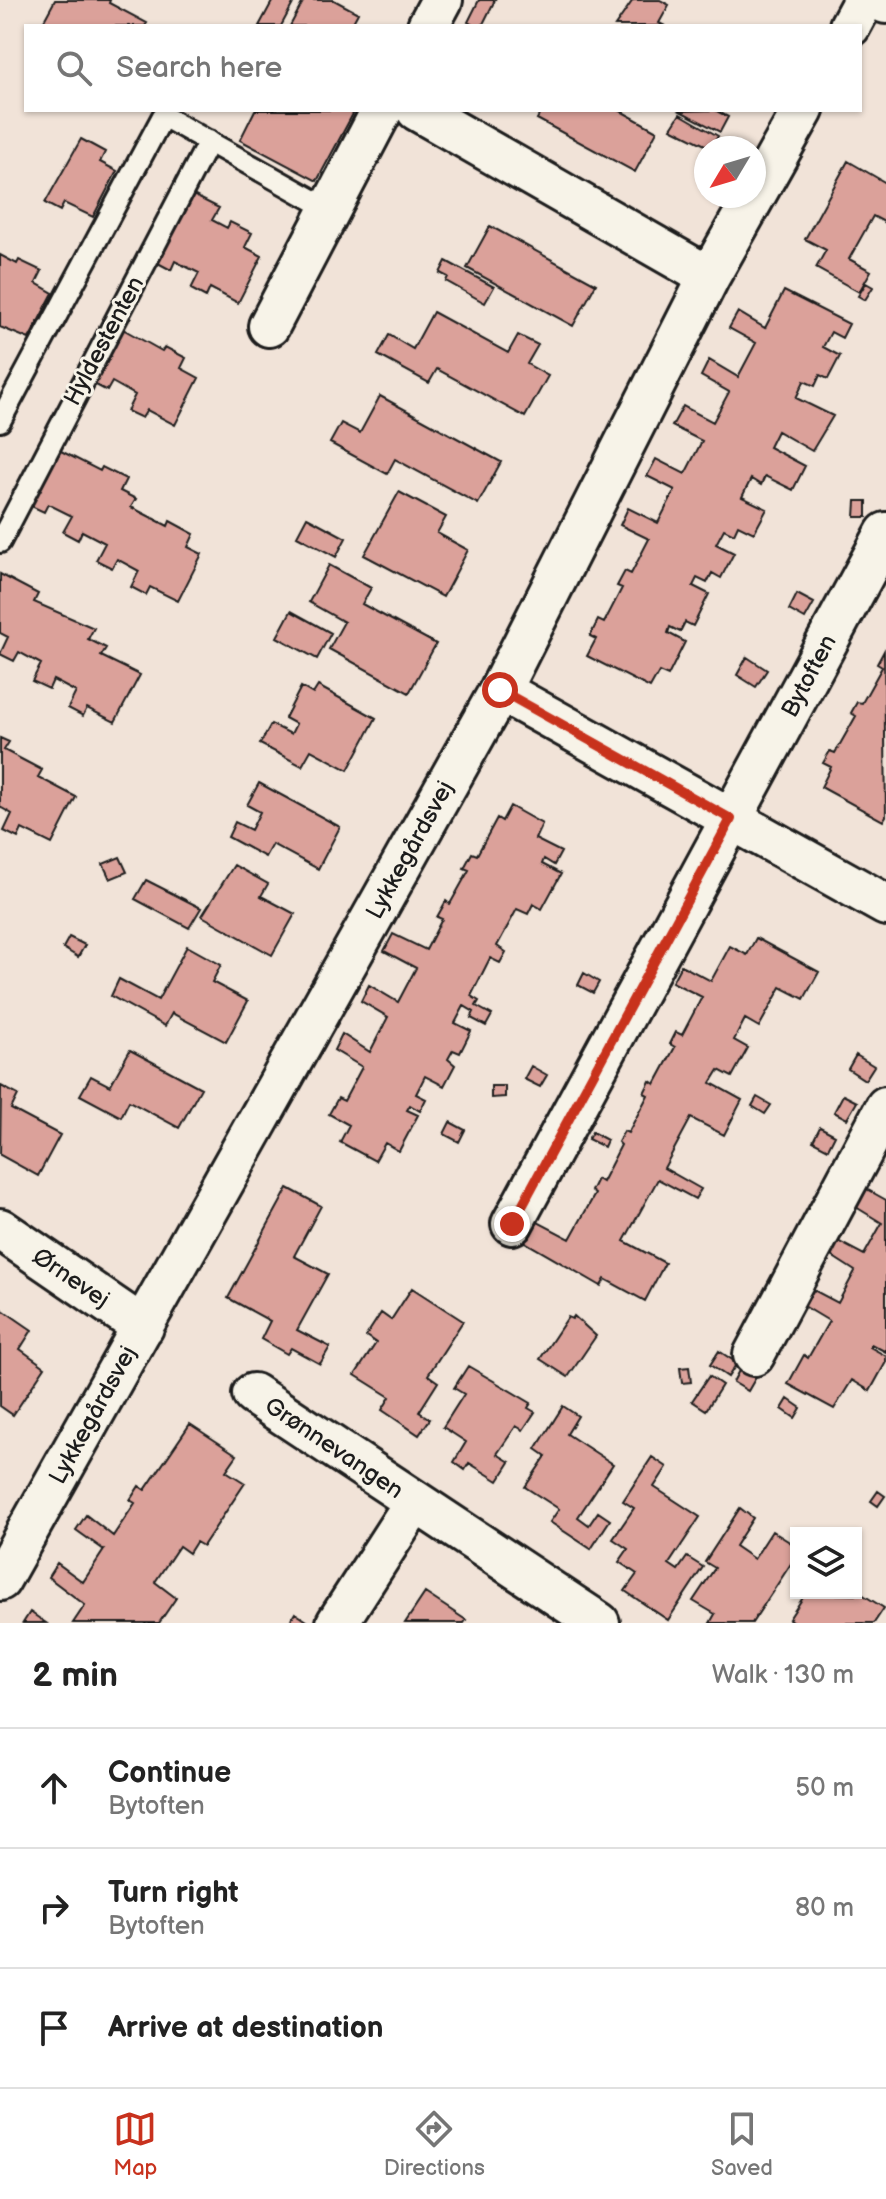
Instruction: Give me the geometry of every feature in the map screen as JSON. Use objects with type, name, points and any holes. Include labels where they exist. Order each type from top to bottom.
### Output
[{"type":"street","points":[[429,24],[442,0]]},
{"type":"street","points":[[851,24],[864,0]]},
{"type":"street","points":[[269,326],[381,112]]},
{"type":"street","points":[[420,112],[709,277]]},
{"type":"street","name":"Lykkegårdsvej","points":[[0,1580],[500,690],[709,277],[802,112]]},
{"type":"street","name":"Bytoften","points":[[512,1224],[886,533]]},
{"type":"street","points":[[500,690],[886,905]]},
{"type":"street","points":[[754,1355],[886,1107]]},
{"type":"street","name":"Ørnevej","points":[[0,1229],[143,1327]]},
{"type":"street","name":"Grønnevangen","points":[[253,1394],[599,1623]]},
{"type":"street","name":"Grønnevangen","points":[[337,1623],[415,1502]]},
{"type":"lane","points":[[0,421],[163,116],[329,209]]},
{"type":"lane","name":"Hyldestenten","points":[[0,542],[209,141]]},
{"type":"building","points":[[55,0],[110,0],[109,3],[147,23],[146,24],[42,24]]},
{"type":"building","points":[[273,0],[295,0],[282,24],[260,24]]},
{"type":"building","points":[[304,0],[334,0],[358,13],[352,24],[291,24]]},
{"type":"building","points":[[479,0],[495,0],[483,24],[468,22]]},
{"type":"building","points":[[633,0],[660,0],[669,5],[661,24],[616,24]]},
{"type":"building","points":[[254,112],[354,112],[317,181],[240,140]]},
{"type":"building","points":[[541,112],[623,112],[657,131],[635,172],[537,119]]},
{"type":"building","points":[[682,112],[719,112],[728,117],[720,132]]},
{"type":"building","points":[[680,114],[718,136],[694,136],[694,140],[671,128]]},
{"type":"building","points":[[81,139],[105,152],[100,162],[117,171],[93,217],[64,203],[60,211],[45,203]]},
{"type":"building","points":[[848,161],[886,183],[886,223],[873,216],[849,259],[871,271],[859,292],[816,268],[826,250],[805,239]]},
{"type":"building","points":[[193,195],[219,208],[212,220],[227,228],[230,222],[252,233],[245,247],[262,256],[238,303],[210,288],[206,297],[191,289],[199,273],[175,261],[171,270],[156,262]]},
{"type":"building","points":[[490,226],[596,284],[573,326],[467,268]]},
{"type":"building","points":[[0,255],[42,271],[36,283],[53,293],[29,339],[0,327]]},
{"type":"building","points":[[446,261],[494,287],[485,303],[446,281],[448,277],[440,273]]},
{"type":"building","points":[[866,283],[873,287],[865,300],[858,296]]},
{"type":"building","points":[[784,291],[849,324],[842,338],[831,332],[823,347],[840,356],[828,379],[820,375],[815,386],[804,381],[796,398],[833,416],[812,451],[777,431],[769,447],[805,466],[793,490],[765,476],[761,485],[751,479],[742,497],[767,509],[754,533],[738,525],[734,534],[724,529],[716,544],[734,553],[721,578],[712,573],[707,583],[697,578],[693,586],[709,594],[693,626],[685,622],[680,632],[670,627],[668,633],[685,642],[668,676],[659,672],[650,688],[587,656],[596,639],[590,636],[598,620],[604,623],[622,588],[617,586],[625,571],[631,574],[649,539],[620,525],[628,508],[658,523],[675,490],[647,476],[656,459],[685,474],[702,441],[672,426],[683,406],[713,422],[729,392],[701,376],[709,360],[738,377],[756,343],[729,328],[738,312],[765,328]]},
{"type":"building","points":[[433,312],[508,353],[518,335],[538,345],[527,364],[548,376],[525,417],[437,369],[429,383],[378,355],[389,335],[413,349]]},
{"type":"building","points":[[121,328],[162,351],[165,347],[186,358],[181,368],[199,378],[175,425],[147,410],[142,418],[127,411],[135,395],[112,382],[107,391],[92,383]]},
{"type":"building","points":[[380,396],[501,462],[478,504],[395,459],[387,474],[330,443],[341,423],[360,433]]},
{"type":"building","points":[[57,449],[100,471],[102,467],[126,479],[120,491],[136,499],[131,507],[168,526],[170,521],[194,534],[188,547],[202,554],[178,601],[150,587],[146,595],[131,587],[139,571],[117,559],[112,568],[96,560],[105,543],[82,531],[78,540],[63,532],[72,516],[48,504],[44,512],[29,505]]},
{"type":"building","points":[[399,492],[446,517],[437,533],[468,550],[443,597],[364,555]]},
{"type":"building","points":[[856,501],[867,501],[867,517],[855,517]]},
{"type":"building","points":[[307,517],[346,538],[336,557],[297,536]]},
{"type":"building","points":[[329,565],[371,588],[362,604],[436,644],[409,693],[329,649],[344,622],[309,602]]},
{"type":"building","points":[[0,574],[38,594],[34,602],[94,628],[88,639],[106,648],[101,656],[140,675],[115,722],[87,708],[83,716],[68,708],[76,692],[53,680],[49,689],[32,681],[41,664],[19,652],[14,661],[0,654],[8,637],[0,633]]},
{"type":"building","points":[[797,594],[814,603],[805,619],[789,610]]},
{"type":"building","points":[[291,611],[331,633],[317,659],[277,637]]},
{"type":"building","points":[[884,651],[886,816],[883,821],[821,787],[831,767],[823,763],[830,751],[835,753],[856,716],[851,713],[857,702],[862,703],[882,667],[877,664]]},
{"type":"building","points":[[747,657],[767,670],[756,687],[737,675]]},
{"type":"building","points":[[318,686],[376,718],[348,770],[311,750],[302,766],[260,744],[271,724],[291,734],[296,724],[285,718],[301,687],[313,694]]},
{"type":"building","points":[[0,738],[9,742],[4,750],[42,770],[38,777],[76,797],[52,844],[22,829],[18,838],[4,831],[12,814],[0,807]]},
{"type":"building","points":[[259,783],[340,827],[318,869],[272,844],[265,857],[228,837],[235,822],[251,830],[260,812],[247,805]]},
{"type":"building","points":[[510,806],[542,824],[535,839],[561,852],[554,865],[544,859],[542,864],[561,874],[542,909],[533,904],[528,914],[517,909],[497,946],[506,952],[500,963],[490,958],[471,996],[479,1001],[476,1006],[492,1015],[486,1026],[471,1018],[474,1012],[464,1006],[455,1023],[471,1031],[460,1053],[453,1050],[448,1059],[455,1065],[444,1086],[425,1076],[416,1094],[426,1099],[420,1111],[410,1105],[407,1110],[418,1115],[399,1151],[385,1143],[375,1161],[340,1142],[349,1125],[329,1114],[338,1098],[344,1101],[362,1067],[334,1050],[342,1034],[370,1052],[388,1017],[361,1001],[369,985],[398,1002],[416,968],[384,951],[393,934],[426,950],[442,919],[437,917],[446,901],[450,904],[469,870],[464,868],[472,853],[477,855],[497,818],[502,821]]},
{"type":"building","points":[[120,857],[127,872],[110,879],[103,864]]},
{"type":"building","points":[[234,865],[268,884],[261,896],[295,914],[272,955],[202,916]]},
{"type":"building","points":[[146,880],[201,908],[189,928],[135,899]]},
{"type":"building","points":[[69,937],[85,945],[78,957],[63,948]]},
{"type":"building","points":[[756,938],[819,972],[804,999],[781,987],[759,1027],[745,1019],[734,1040],[748,1048],[732,1077],[719,1070],[711,1083],[742,1100],[724,1135],[691,1118],[664,1168],[701,1189],[695,1199],[658,1179],[624,1241],[665,1263],[645,1301],[605,1279],[601,1286],[525,1242],[536,1221],[570,1239],[595,1194],[591,1191],[597,1179],[602,1182],[621,1145],[618,1142],[624,1131],[628,1133],[648,1095],[644,1093],[650,1081],[655,1084],[675,1047],[670,1044],[676,1032],[682,1035],[702,997],[672,982],[681,965],[711,981],[730,946],[747,955]]},
{"type":"building","points":[[187,946],[221,965],[212,982],[248,1001],[226,1042],[172,1013],[165,1026],[111,996],[119,979],[158,1000]]},
{"type":"building","points":[[584,973],[599,982],[593,993],[578,985]]},
{"type":"building","points":[[130,1050],[201,1088],[179,1128],[129,1101],[121,1117],[80,1095],[91,1076],[110,1086]]},
{"type":"building","points":[[856,1055],[874,1066],[865,1080],[848,1069]]},
{"type":"building","points":[[531,1066],[547,1075],[540,1087],[524,1079]]},
{"type":"building","points":[[1,1086],[18,1095],[11,1109],[60,1135],[38,1176],[0,1155]]},
{"type":"building","points":[[491,1086],[505,1086],[505,1097],[491,1098]]},
{"type":"building","points":[[843,1095],[857,1102],[847,1119],[834,1112]]},
{"type":"building","points":[[757,1097],[771,1105],[765,1114],[752,1106]]},
{"type":"building","points":[[450,1122],[465,1130],[459,1142],[444,1134]]},
{"type":"building","points":[[820,1127],[835,1135],[828,1149],[813,1141]]},
{"type":"building","points":[[592,1132],[607,1140],[604,1147],[588,1139]]},
{"type":"building","points":[[861,1186],[886,1200],[886,1352],[871,1344],[870,1347],[886,1356],[886,1362],[870,1391],[852,1380],[834,1409],[788,1384],[804,1355],[808,1358],[829,1321],[799,1303],[808,1287],[838,1303],[855,1271],[827,1253],[834,1239],[864,1255],[882,1223],[851,1204]]},
{"type":"building","points":[[288,1188],[321,1206],[294,1256],[328,1274],[297,1330],[330,1347],[320,1364],[291,1348],[287,1354],[261,1339],[270,1321],[228,1298]]},
{"type":"building","points":[[412,1288],[463,1321],[428,1375],[438,1382],[419,1412],[430,1419],[419,1435],[382,1410],[390,1397],[355,1375],[376,1343],[366,1336],[381,1313],[391,1320]]},
{"type":"building","points":[[0,1308],[32,1330],[20,1349],[45,1367],[13,1415],[0,1406]]},
{"type":"building","points":[[574,1316],[596,1336],[568,1377],[540,1359],[568,1317],[572,1319]]},
{"type":"building","points":[[719,1351],[737,1363],[728,1377],[710,1365]]},
{"type":"building","points":[[743,1363],[759,1372],[748,1391],[733,1382]]},
{"type":"building","points":[[468,1366],[531,1403],[528,1408],[535,1412],[523,1430],[516,1426],[497,1454],[510,1462],[498,1481],[469,1463],[465,1470],[454,1462],[466,1442],[443,1427],[464,1394],[454,1388]]},
{"type":"building","points":[[689,1367],[691,1382],[682,1383],[680,1368]]},
{"type":"building","points":[[709,1376],[722,1385],[706,1410],[692,1401]]},
{"type":"building","points":[[788,1399],[801,1408],[795,1418],[782,1409]]},
{"type":"building","points":[[563,1406],[578,1416],[567,1434],[613,1464],[578,1517],[589,1525],[598,1512],[610,1520],[591,1549],[550,1522],[559,1509],[525,1487],[546,1456],[536,1449]]},
{"type":"building","points":[[190,1424],[237,1455],[226,1471],[245,1483],[203,1546],[196,1542],[189,1553],[179,1546],[155,1582],[176,1598],[159,1623],[73,1623],[85,1605],[48,1577],[57,1563],[83,1582],[104,1550],[76,1530],[86,1515],[113,1536],[135,1503],[130,1500],[139,1486],[145,1490]]},
{"type":"building","points":[[652,1457],[667,1467],[654,1487],[700,1517],[669,1564],[678,1570],[687,1557],[703,1567],[668,1620],[625,1591],[637,1574],[619,1562],[628,1549],[613,1539],[634,1508],[623,1501]]},
{"type":"building","points":[[878,1491],[885,1496],[878,1506],[871,1501]]},
{"type":"building","points":[[740,1508],[753,1518],[735,1546],[754,1559],[772,1531],[790,1542],[790,1565],[752,1623],[710,1623],[715,1614],[693,1601],[715,1568],[705,1562]]},
{"type":"building","points":[[425,1593],[466,1620],[464,1623],[405,1623]]},
{"type":"building","points":[[862,1594],[884,1608],[874,1623],[795,1623],[789,1619],[802,1599],[862,1599]]},
{"type":"building","points":[[30,1612],[46,1623],[23,1623]]},
{"type":"building","points":[[295,1613],[310,1623],[289,1623]]},
{"type":"route","points":[[500,690],[731,819],[512,1224]]}]
